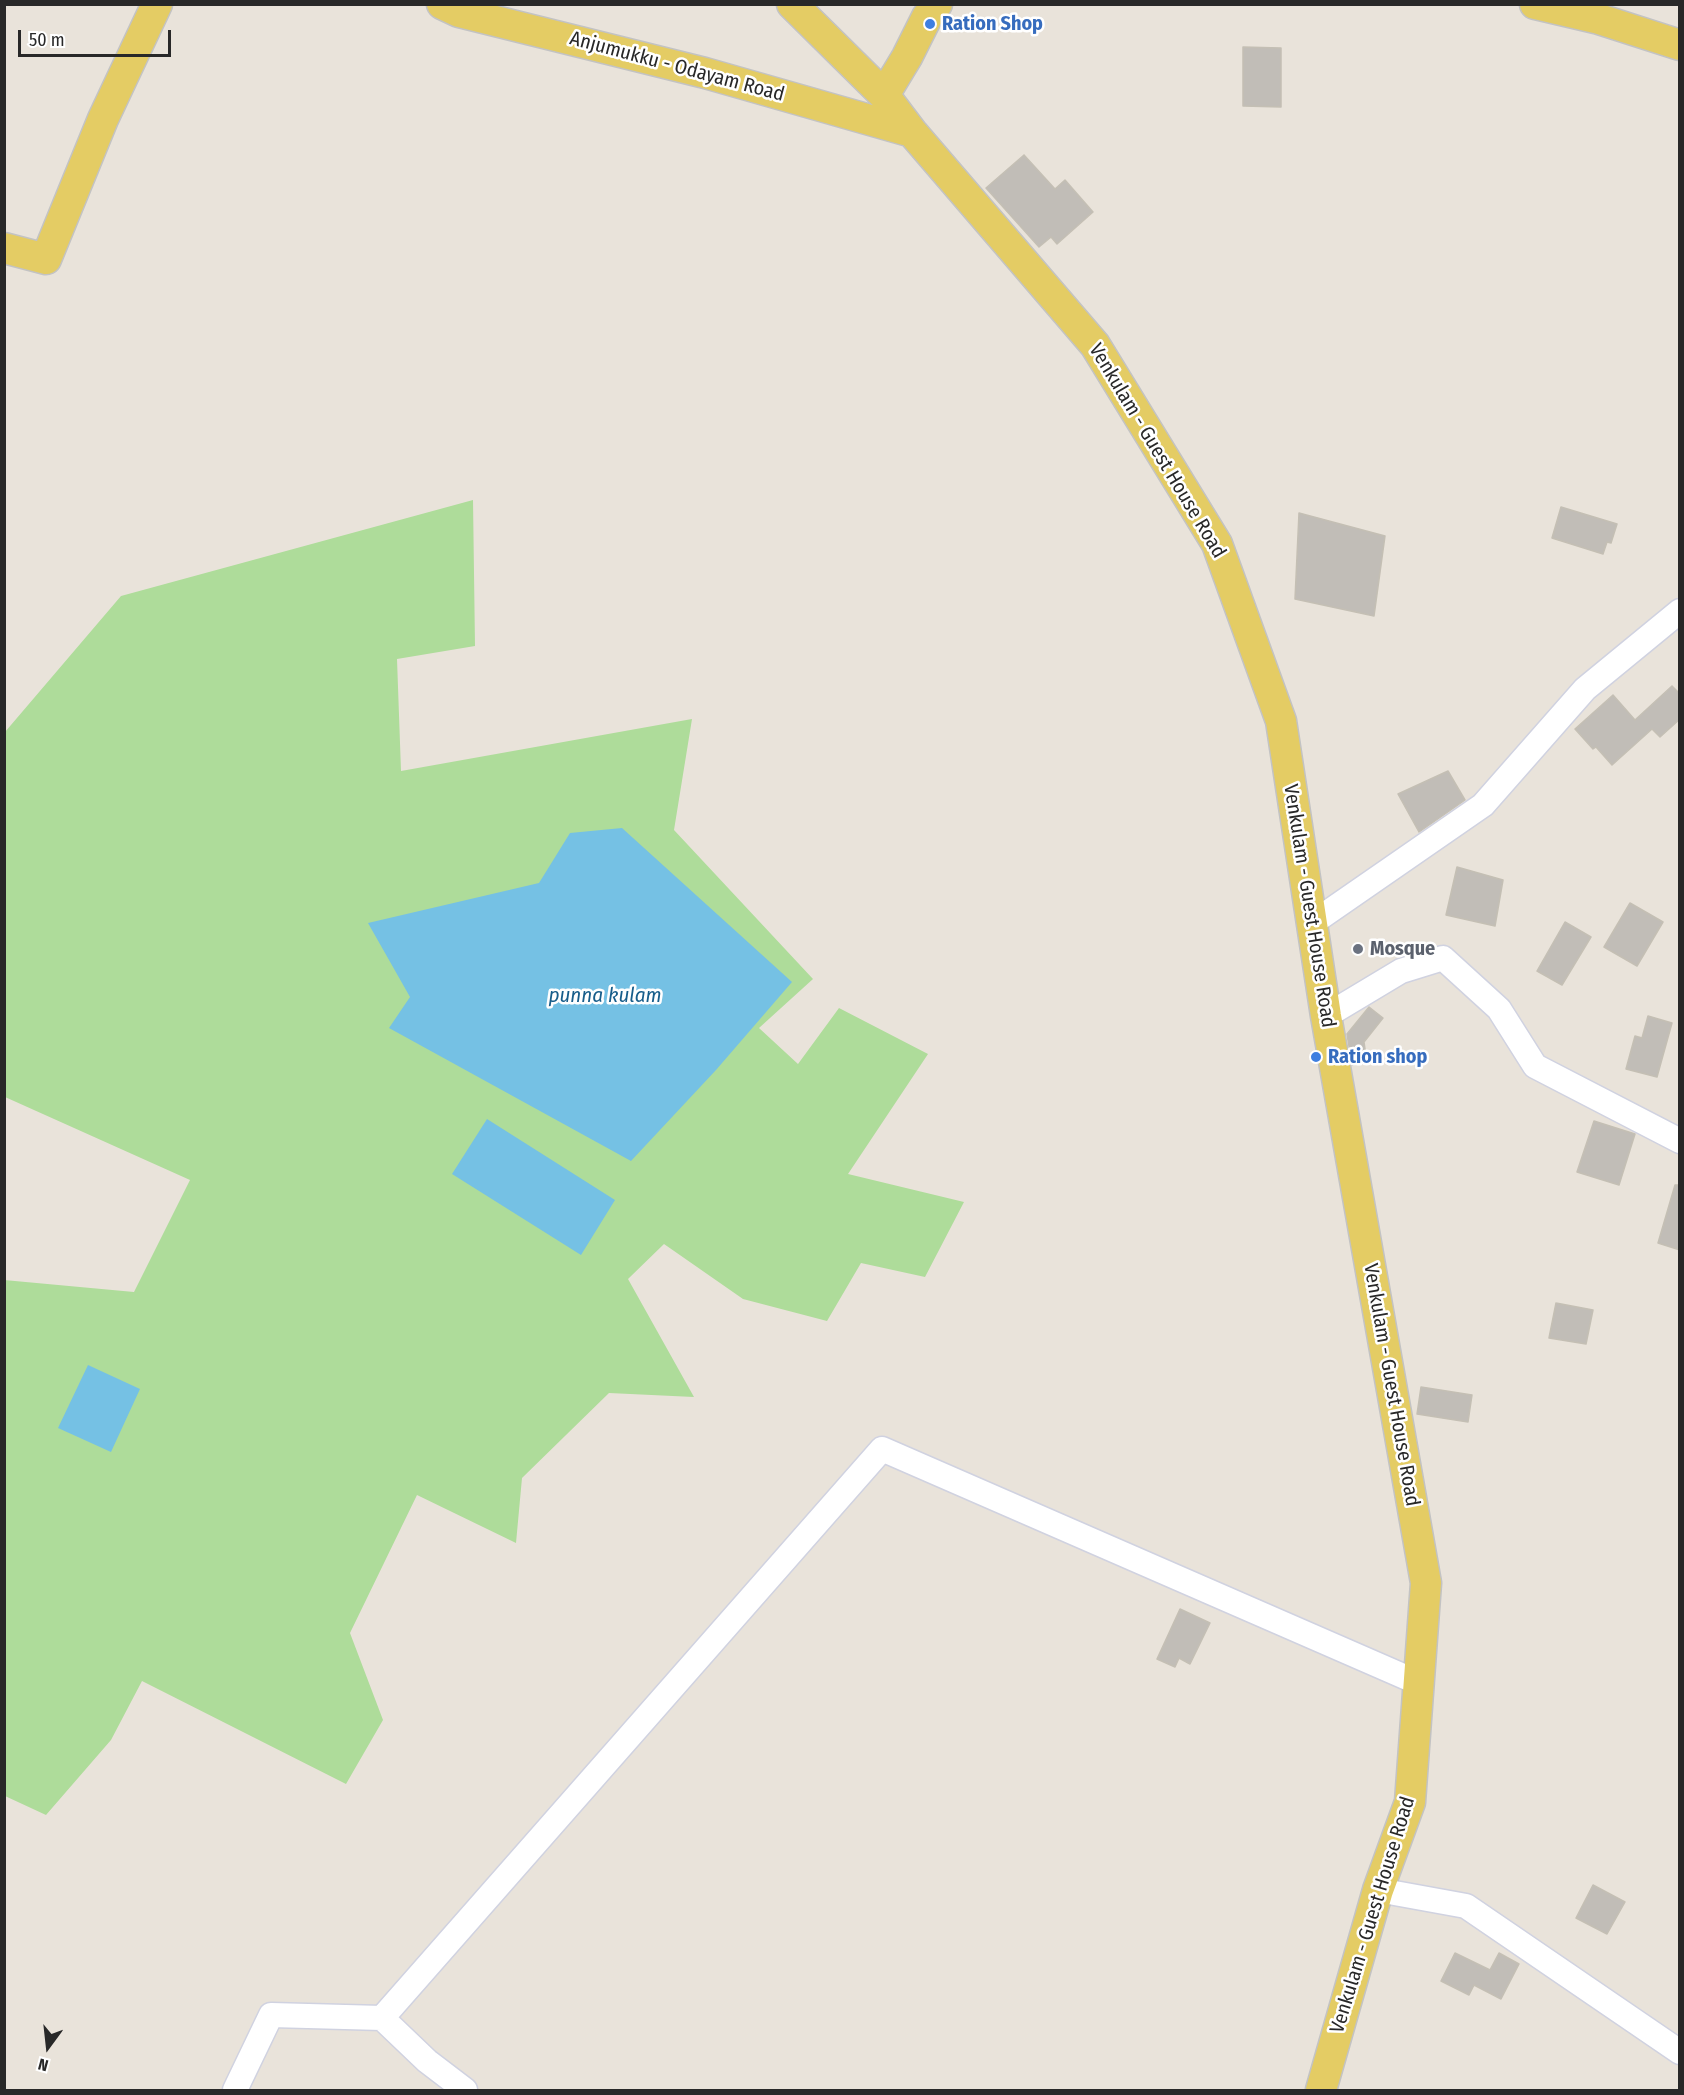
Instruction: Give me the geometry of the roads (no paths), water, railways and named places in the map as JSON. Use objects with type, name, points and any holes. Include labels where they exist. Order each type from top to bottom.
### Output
[{"type":"main road","name":"Anjumukku - Odayam Road","points":[[442,4],[459,12],[705,73],[912,132]]},
{"type":"main road","name":"Venkulam - Guest House Road","points":[[792,4],[884,96],[912,132],[1095,345],[1217,544],[1281,721],[1326,1016],[1426,1583],[1410,1802],[1378,1890],[1321,2091]]},
{"type":"main road","points":[[884,96],[927,17],[937,4]]},
{"type":"main road","points":[[1535,4],[1598,12],[1680,45]]},
{"type":"main road","points":[[4,248],[46,259],[103,119],[155,5]]},
{"type":"street","points":[[1311,924],[1483,805],[1585,689],[1680,611]]},
{"type":"street","points":[[1326,1016],[1401,971],[1443,958],[1499,1009],[1534,1066],[1680,1141]]},
{"type":"street","points":[[382,2018],[882,1449],[1419,1683]]},
{"type":"street","points":[[1378,1890],[1466,1906],[1680,2052]]},
{"type":"street","points":[[235,2091],[271,2015],[382,2018],[427,2061],[465,2091]]},
{"type":"water","name":"punna kulam","points":[[622,828],[792,982],[716,1070],[631,1161],[389,1028],[410,997],[368,923],[539,883],[570,833]]},
{"type":"water","points":[[487,1119],[615,1200],[581,1255],[452,1174]]},
{"type":"water","points":[[88,1365],[140,1389],[111,1452],[58,1428]]},
{"type":"place","name":"Ration Shop","points":[[930,24]]},
{"type":"place","name":"Mosque","points":[[1358,949]]},
{"type":"place","name":"Ration shop","points":[[1316,1057]]}]
